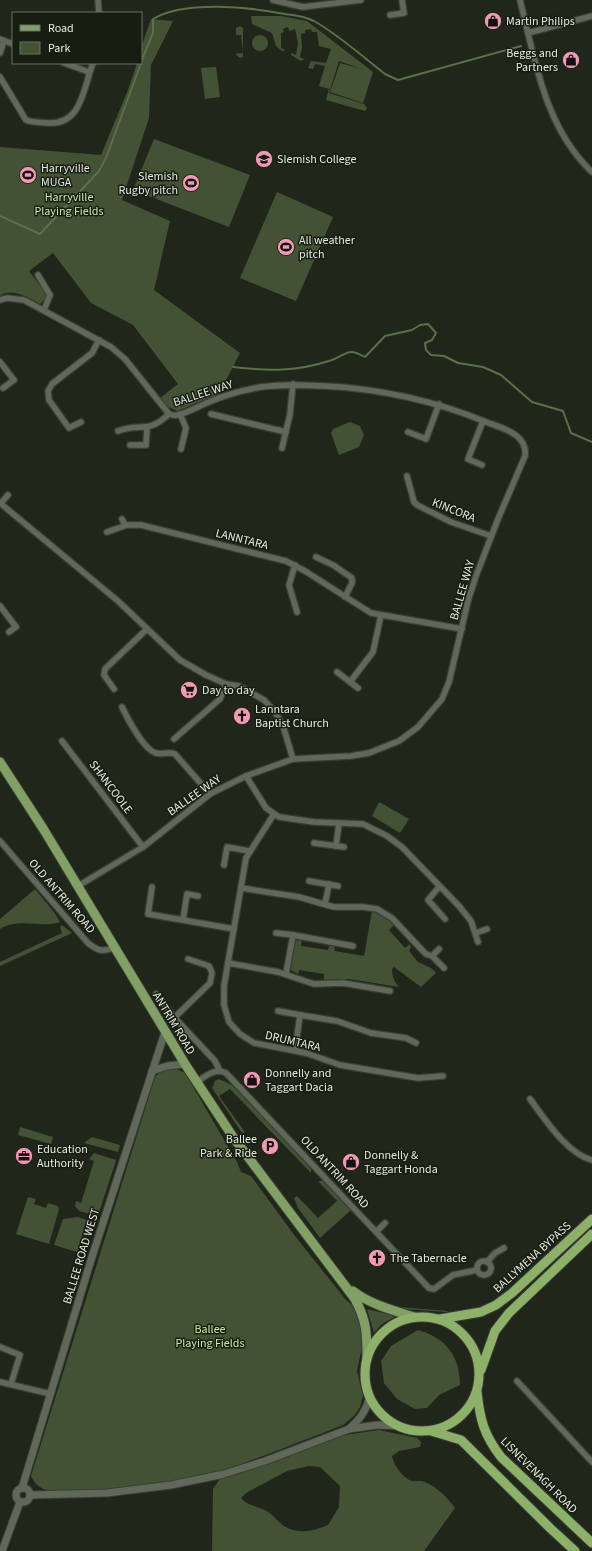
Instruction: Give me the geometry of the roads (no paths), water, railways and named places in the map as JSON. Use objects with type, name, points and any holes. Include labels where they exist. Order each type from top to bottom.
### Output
[{"type":"highway","name":"BALLYMENA BYPASS","points":[[438,1319],[481,1312],[496,1305],[512,1293],[592,1219]]},
{"type":"highway","name":"BALLYMENA BYPASS","points":[[480,1376],[488,1348],[495,1332],[509,1313],[592,1234]]},
{"type":"highway","points":[[575,1250],[592,1243]]},
{"type":"highway","points":[[414,1317],[438,1319],[458,1330],[473,1347],[478,1361],[480,1376],[476,1392],[469,1407],[458,1418],[445,1426],[419,1431],[399,1426],[382,1414],[370,1397],[365,1374],[367,1359],[374,1344],[384,1331],[398,1322],[414,1317]]},
{"type":"highway","name":"LISNEVENAGH ROAD","points":[[476,1392],[483,1429],[501,1457],[592,1543]]},
{"type":"highway","points":[[429,1430],[461,1440],[575,1551]]},
{"type":"main road","name":"ANTRIM ROAD","points":[[0,762],[78,886],[184,1064],[233,1137],[320,1254],[346,1286],[363,1313],[367,1332],[367,1359]]},
{"type":"main road","name":"ANTRIM ROAD","points":[[346,1286],[364,1300],[414,1317]]},
{"type":"street","points":[[98,0],[99,12]]},
{"type":"street","points":[[273,0],[303,7],[361,0]]},
{"type":"street","points":[[390,15],[404,13],[402,0]]},
{"type":"street","points":[[520,0],[551,111],[561,133],[574,153],[592,172]]},
{"type":"street","points":[[528,33],[592,16]]},
{"type":"street","points":[[0,53],[2,40],[12,44]]},
{"type":"street","points":[[67,64],[89,72]]},
{"type":"street","points":[[0,77],[26,120],[56,124],[65,121],[75,113],[93,64]]},
{"type":"street","points":[[38,275],[50,295],[44,310]]},
{"type":"street","points":[[0,300],[18,298],[44,310],[111,347],[125,360],[169,414],[159,423],[147,428],[128,428],[118,431]]},
{"type":"street","points":[[81,422],[69,428],[49,400],[48,391],[52,384],[92,353],[99,340]]},
{"type":"street","points":[[0,362],[14,380],[3,388]]},
{"type":"street","points":[[282,448],[286,432],[293,384]]},
{"type":"street","name":"BALLEE WAY","points":[[78,886],[143,847],[210,794],[246,776],[293,759],[351,756],[369,753],[399,741],[412,732],[430,715],[442,699],[449,682],[468,601],[491,536],[524,460],[526,452],[518,436],[483,420],[439,404],[378,390],[293,384],[260,387],[211,401],[180,414],[169,414]]},
{"type":"street","points":[[408,432],[426,439],[439,404]]},
{"type":"street","points":[[180,414],[186,428],[181,449]]},
{"type":"street","points":[[211,414],[286,432]]},
{"type":"street","points":[[482,465],[468,459],[483,420]]},
{"type":"street","points":[[130,445],[146,445],[147,428]]},
{"type":"street","name":"KINCORA","points":[[407,476],[414,502],[417,505],[451,522],[491,536]]},
{"type":"street","points":[[8,495],[0,503],[118,602],[180,660],[226,684],[248,690],[269,704],[283,726],[293,759]]},
{"type":"street","points":[[122,519],[125,525]]},
{"type":"street","name":"LANNTARA","points":[[106,532],[125,525],[146,527],[295,565],[366,611],[462,629]]},
{"type":"street","points":[[316,557],[333,565],[352,578],[352,583],[344,597]]},
{"type":"street","points":[[295,565],[289,585],[291,598],[297,612]]},
{"type":"street","points":[[0,606],[2,613],[16,627],[9,632]]},
{"type":"street","points":[[350,682],[372,652],[382,615]]},
{"type":"street","points":[[114,689],[104,675],[105,669],[147,629]]},
{"type":"street","points":[[337,672],[358,688]]},
{"type":"street","points":[[174,739],[220,698],[226,684]]},
{"type":"street","points":[[122,707],[130,726],[152,751],[157,754],[170,752],[175,754],[210,794]]},
{"type":"street","name":"SHANCOOLE","points":[[62,741],[143,847]]},
{"type":"street","points":[[246,776],[262,803],[274,814],[287,819],[363,824],[383,833],[402,847],[464,913],[476,934],[478,942]]},
{"type":"street","name":"DRUMTARA","points":[[274,814],[246,858],[223,1000],[225,1013],[232,1026],[244,1038],[254,1043],[310,1054],[340,1065],[418,1078],[442,1076]]},
{"type":"street","points":[[336,846],[339,823]]},
{"type":"street","name":"OLD ANTRIM ROAD","points":[[0,841],[88,943],[97,950],[103,952],[114,948]]},
{"type":"street","points":[[314,843],[344,847]]},
{"type":"street","points":[[224,865],[227,847],[250,851]]},
{"type":"street","points":[[309,881],[338,886]]},
{"type":"street","points":[[325,904],[329,884]]},
{"type":"street","points":[[152,887],[148,914],[234,929]]},
{"type":"street","points":[[439,887],[428,900],[445,919]]},
{"type":"street","points":[[241,888],[299,897],[339,908],[372,908],[385,913],[426,954],[432,956],[444,968]]},
{"type":"street","points":[[183,920],[187,894],[198,896]]},
{"type":"street","points":[[476,934],[487,929]]},
{"type":"street","points":[[276,933],[353,946]]},
{"type":"street","points":[[286,974],[293,935]]},
{"type":"street","points":[[432,956],[439,949]]},
{"type":"street","points":[[174,1018],[210,983],[212,973],[209,966],[188,959]]},
{"type":"street","points":[[228,963],[286,974],[314,984],[343,983],[390,991]]},
{"type":"street","name":"OLD ANTRIM ROAD","points":[[156,994],[174,1018],[215,1060],[220,1071],[226,1074],[429,1288],[433,1289],[453,1275],[477,1270]]},
{"type":"street","points":[[278,1011],[336,1021],[371,1033],[406,1038],[416,1043]]},
{"type":"street","points":[[295,1051],[300,1015]]},
{"type":"street","name":"BALLEE ROAD WEST","points":[[22,1488],[91,1260],[165,1032]]},
{"type":"street","points":[[152,1071],[167,1066],[184,1064]]},
{"type":"street","points":[[197,1082],[212,1072],[220,1071]]},
{"type":"street","points":[[530,1099],[549,1125],[574,1152],[583,1158],[592,1160]]},
{"type":"street","points":[[376,1232],[385,1223]]},
{"type":"street","points":[[488,1262],[495,1253],[504,1248]]},
{"type":"street","points":[[483,1261],[488,1262],[492,1268],[489,1274],[482,1275],[477,1270],[478,1263],[483,1261]]},
{"type":"street","points":[[0,1347],[20,1355],[11,1384]]},
{"type":"street","points":[[517,1381],[592,1462]]},
{"type":"street","points":[[0,1382],[51,1394]]},
{"type":"street","points":[[349,1429],[362,1417],[367,1409],[370,1397]]},
{"type":"street","points":[[30,1495],[107,1493],[171,1485],[224,1474],[265,1461],[349,1429],[377,1425],[399,1426]]},
{"type":"street","points":[[20,1502],[16,1498],[15,1494],[18,1490],[22,1488],[27,1489],[30,1495]]},
{"type":"street","points":[[20,1502],[27,1501],[30,1495]]},
{"type":"street","points":[[2,1551],[20,1502]]},
{"type":"waterway","points":[[142,60],[153,33],[153,19],[166,13],[199,7],[236,7],[304,17],[314,21],[342,39],[385,74],[398,80],[521,46]]},
{"type":"waterway","points":[[0,216],[40,234],[99,171],[106,158],[141,64]]},
{"type":"waterway","points":[[233,367],[282,370],[319,364],[332,360],[348,352],[354,352],[365,357],[385,336],[412,330],[420,325],[428,324],[436,333],[432,340],[425,343],[426,350],[431,355],[444,356],[458,363],[483,367],[501,375],[532,402],[563,411],[571,433],[592,442]]},
{"type":"place","name":"Martin Philips","points":[[493,21]]},
{"type":"place","name":"Beggs and Partners","points":[[571,60]]},
{"type":"place","name":"Slemish College","points":[[264,159]]},
{"type":"place","name":"Harryville MUGA","points":[[28,175]]},
{"type":"place","name":"Slemish Rugby pitch","points":[[191,183]]},
{"type":"place","name":"All weather pitch","points":[[286,247]]},
{"type":"place","name":"Day to day","points":[[189,690]]},
{"type":"place","name":"Lanntara Baptist Church","points":[[242,716]]},
{"type":"place","name":"Donnelly and Taggart Dacia","points":[[252,1080]]},
{"type":"place","name":"Ballee Park & Ride","points":[[270,1146]]},
{"type":"place","name":"Education Authority","points":[[24,1156]]},
{"type":"place","name":"Donnelly & Taggart Honda","points":[[351,1162]]},
{"type":"place","name":"The Tabernacle","points":[[377,1258]]},
{"type":"park label","name":"Harryville Playing Fields","points":[[69,204]]},
{"type":"park label","name":"Ballee Playing Fields","points":[[210,1336]]}]
